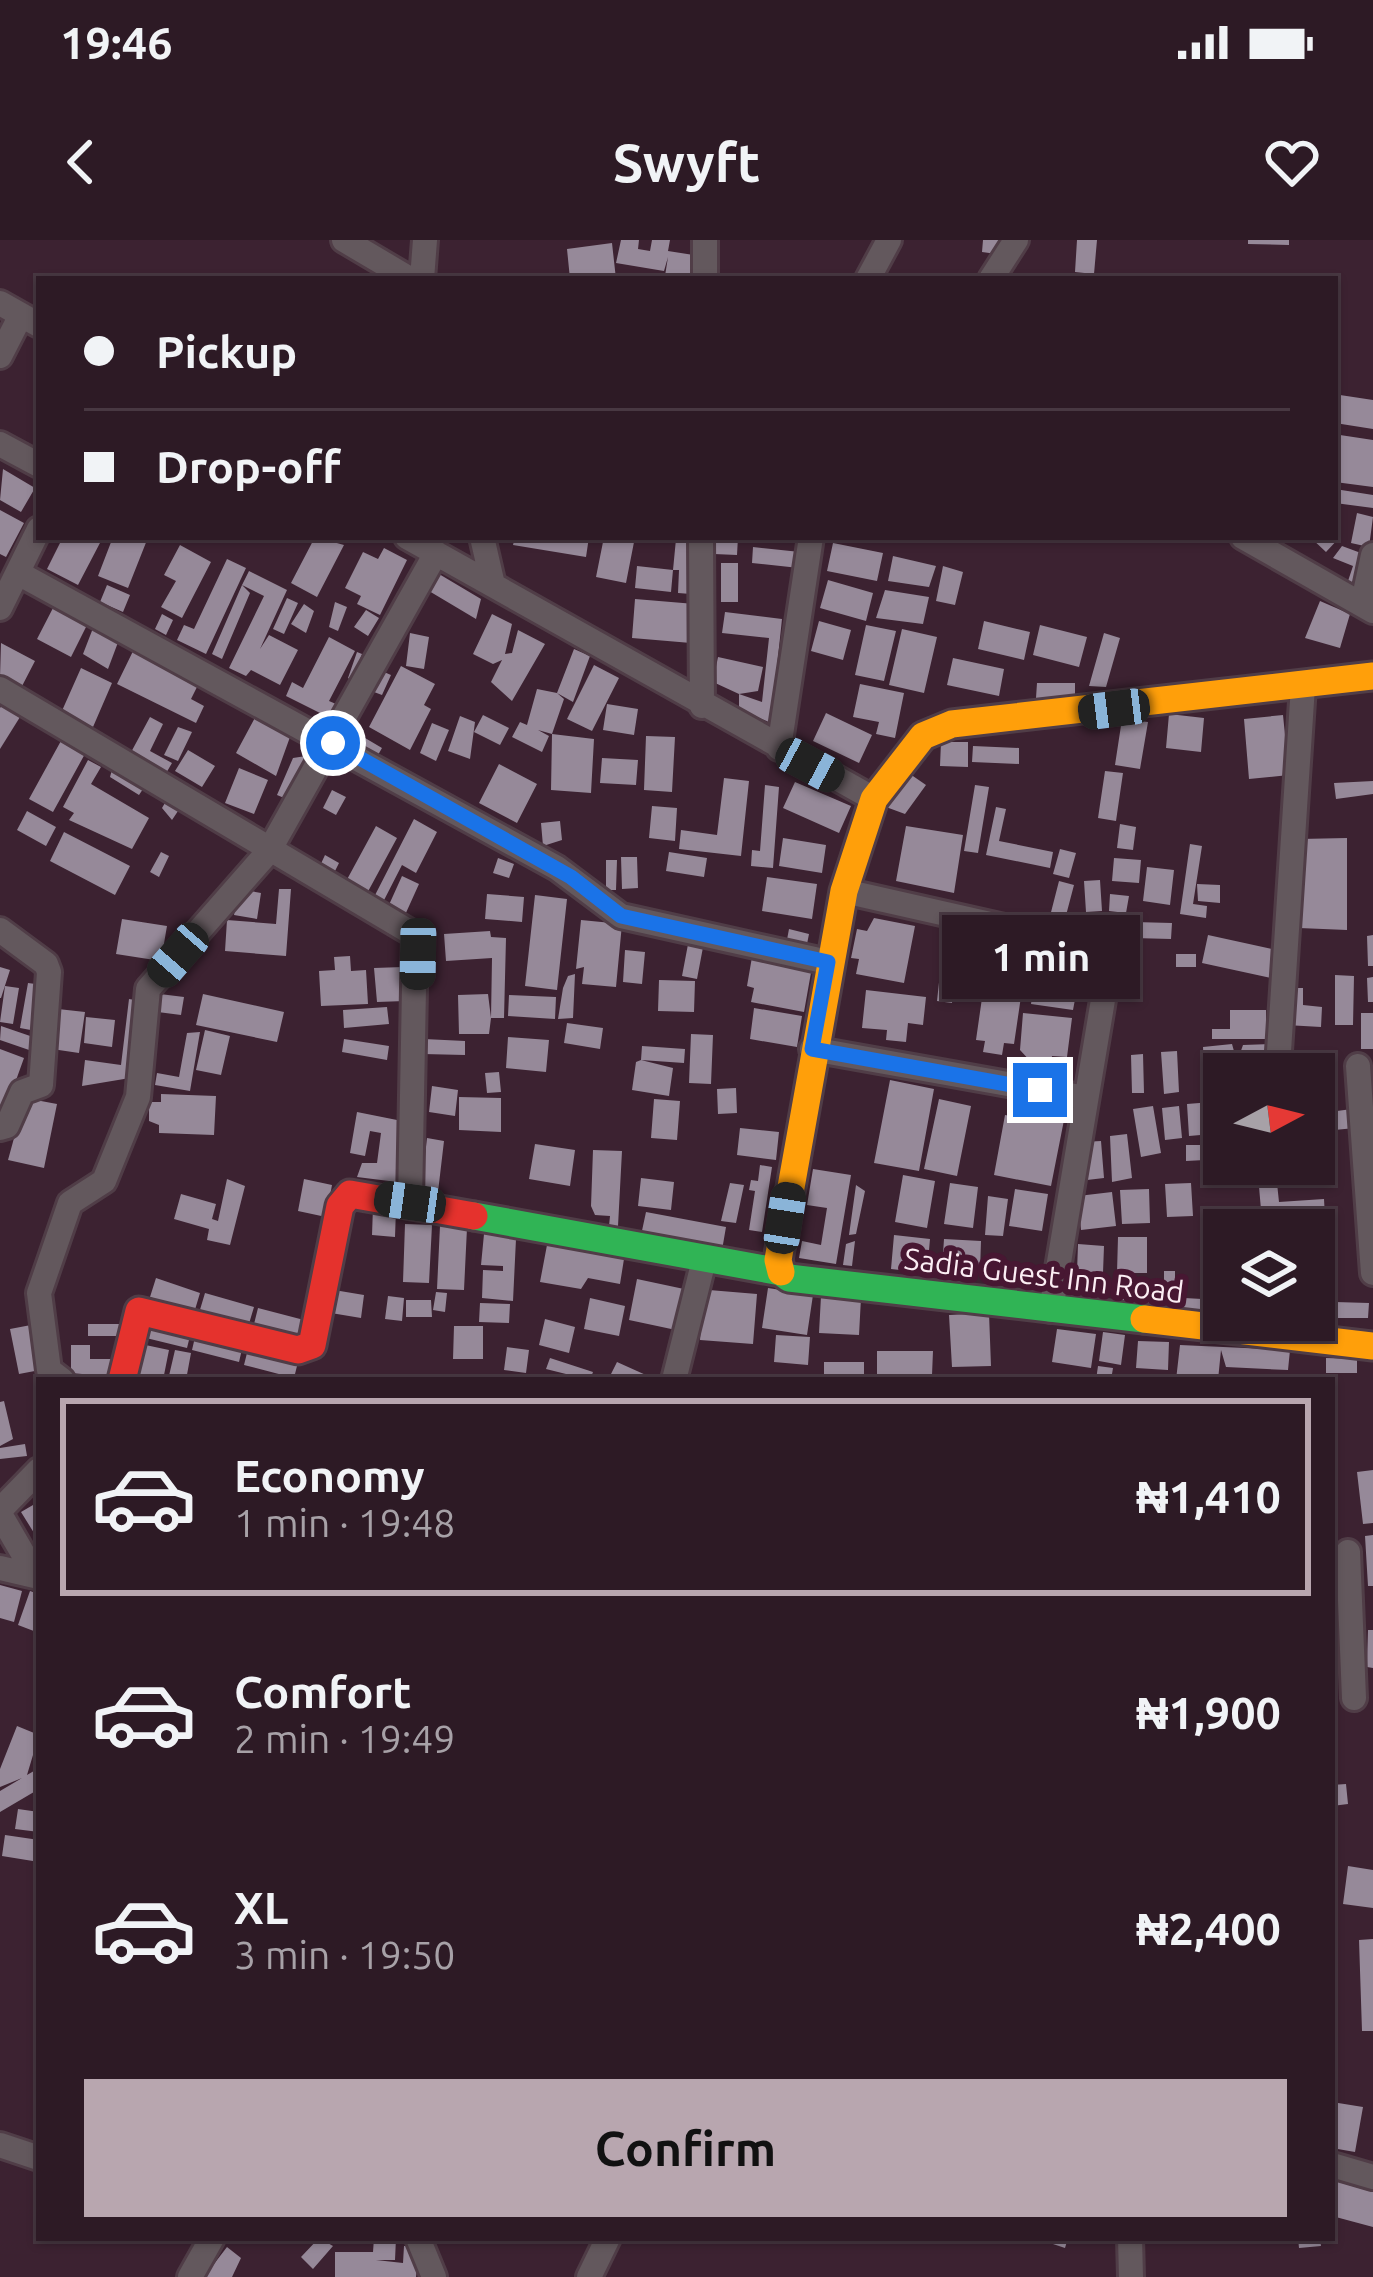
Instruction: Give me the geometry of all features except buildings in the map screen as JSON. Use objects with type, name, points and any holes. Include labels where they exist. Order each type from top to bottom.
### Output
[{"type":"street","points":[[344,240],[405,276]]},
{"type":"street","points":[[422,276],[425,240]]},
{"type":"street","points":[[704,276],[705,240]]},
{"type":"street","points":[[870,276],[889,240]]},
{"type":"street","points":[[993,276],[1016,240]]},
{"type":"street","points":[[0,356],[20,315]]},
{"type":"street","points":[[0,444],[36,463]]},
{"type":"street","points":[[0,608],[36,535]]},
{"type":"street","points":[[412,540],[874,799]]},
{"type":"street","points":[[483,540],[493,585]]},
{"type":"street","points":[[701,540],[702,706]]},
{"type":"street","points":[[778,748],[811,540]]},
{"type":"street","points":[[1248,540],[1368,606],[1373,555]]},
{"type":"street","points":[[58,1377],[49,1370],[39,1293],[70,1203],[104,1181],[138,1096],[148,989],[269,851],[436,554]]},
{"type":"street","points":[[18,573],[571,877],[621,916],[828,962]]},
{"type":"street","points":[[782,1272],[778,1260],[812,1049],[844,891],[874,799],[923,736],[952,724],[1373,676]]},
{"type":"street","points":[[1279,1051],[1303,686]]},
{"type":"street","points":[[0,689],[415,934],[410,1202]]},
{"type":"street","points":[[844,891],[1106,950],[1108,964],[1051,1310]]},
{"type":"street","points":[[0,930],[46,964],[49,972],[41,1085],[22,1092],[7,1126],[0,1128]]},
{"type":"street","points":[[812,1049],[1086,1098]]},
{"type":"street","points":[[1358,1066],[1373,1273]]},
{"type":"street","name":"Sadia Guest Inn Road","points":[[123,1377],[133,1318],[140,1311],[306,1350],[312,1346],[343,1197],[410,1202],[782,1272],[789,1278],[1373,1346]]},
{"type":"street","points":[[675,1377],[704,1260]]},
{"type":"street","points":[[36,1473],[0,1512],[36,1574]]},
{"type":"street","points":[[1348,1552],[1353,1698]]},
{"type":"street","points":[[0,1568],[36,1577]]},
{"type":"street","points":[[0,2145],[36,2157]]},
{"type":"street","points":[[1335,2166],[1373,2177]]},
{"type":"street","points":[[190,2277],[210,2241]]},
{"type":"street","points":[[419,2241],[434,2277]]},
{"type":"street","points":[[589,2277],[607,2241]]},
{"type":"street","points":[[1130,2241],[1131,2277]]},
{"type":"traffic: fast","points":[[474,1216],[781,1272],[789,1278],[1144,1319]]},
{"type":"traffic: slow","points":[[781,1272],[778,1260],[844,891],[874,799],[923,736],[952,724],[1373,676]]},
{"type":"traffic: slow","points":[[1144,1319],[1373,1346]]},
{"type":"traffic: jam","points":[[123,1377],[139,1311],[298,1350],[312,1345],[340,1206],[350,1194],[474,1216]]},
{"type":"route","points":[[333,743],[571,877],[621,916],[828,962],[812,1049],[1040,1090]]}]
